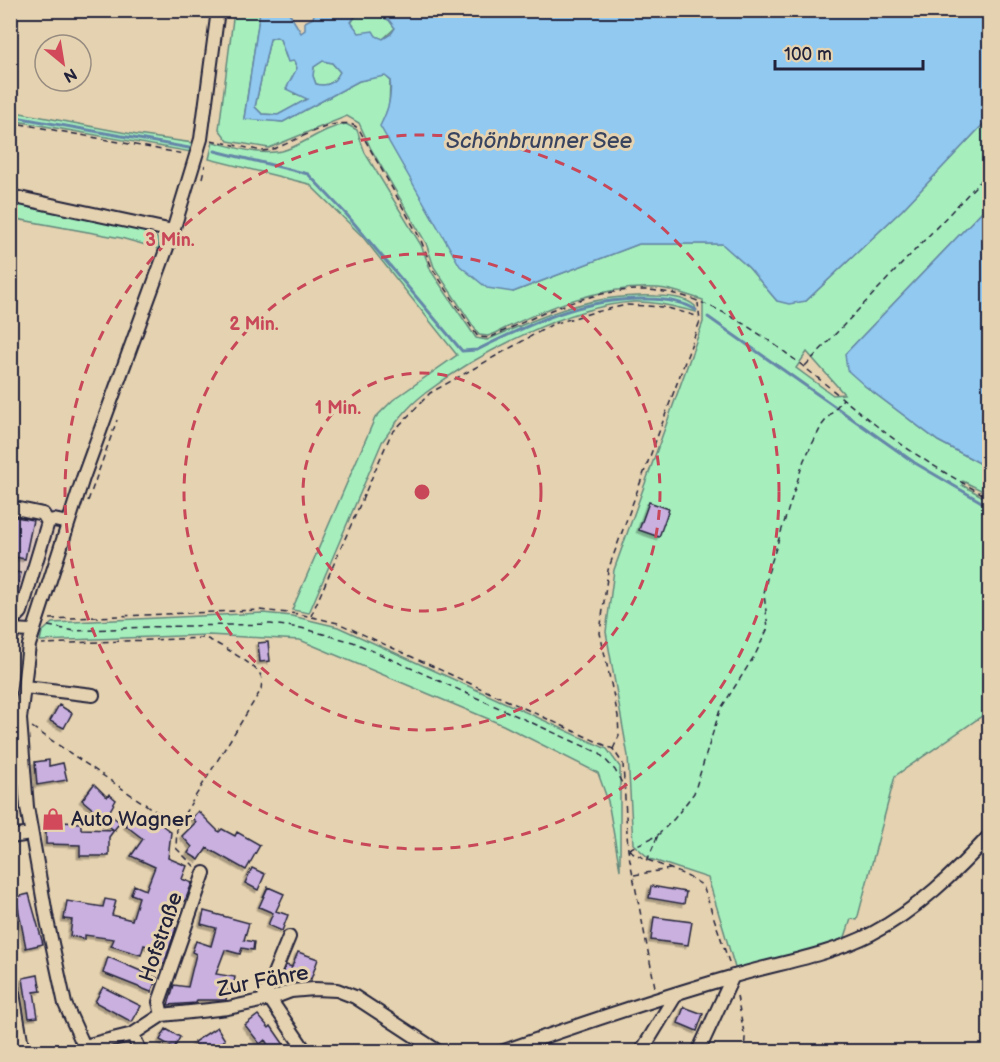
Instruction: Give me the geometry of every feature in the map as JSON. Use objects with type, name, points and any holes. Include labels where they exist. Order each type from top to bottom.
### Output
[{"type":"street","points":[[84,1049],[65,1004],[31,834],[20,719],[29,645],[37,627],[83,478],[173,231],[196,157],[201,139],[218,10]]},
{"type":"street","points":[[10,196],[173,231]]},
{"type":"street","points":[[10,507],[43,514],[48,522],[21,612],[18,615],[10,614]]},
{"type":"street","points":[[48,522],[54,520],[68,523]]},
{"type":"street","points":[[10,630],[37,627]]},
{"type":"street","points":[[25,687],[93,695]]},
{"type":"street","points":[[10,837],[31,834]]},
{"type":"street","points":[[501,1052],[657,998],[807,956],[870,934],[906,911],[936,887],[966,861],[990,835]]},
{"type":"street","name":"Hofstraße","points":[[162,1015],[159,1002],[204,873]]},
{"type":"street","points":[[290,937],[267,999],[306,1052]]},
{"type":"street","points":[[10,975],[23,1052]]},
{"type":"street","points":[[698,1052],[737,975]]},
{"type":"street","name":"Zur Fähre","points":[[84,1049],[133,1034],[162,1015],[228,1008],[291,991],[337,990],[373,1007],[439,1052]]},
{"type":"street","points":[[641,1052],[677,993]]},
{"type":"street","points":[[133,1034],[140,1052]]},
{"type":"path","points":[[213,140],[262,151],[285,146],[333,124],[348,121],[356,125],[420,238],[432,268],[478,337],[489,338],[572,302],[618,293],[655,291],[688,296],[741,324],[805,367],[926,462],[990,498]]},
{"type":"path","points":[[10,122],[196,157]]},
{"type":"path","points":[[805,367],[990,171]]},
{"type":"path","points":[[613,750],[619,736],[618,716],[600,633],[608,570],[700,317],[698,302]]},
{"type":"path","points":[[311,617],[392,434],[430,393],[553,324],[591,313],[627,305],[664,307],[700,317]]},
{"type":"path","points":[[628,850],[658,835],[694,793],[720,710],[755,655],[768,628],[764,594],[768,573],[779,533],[813,439],[833,410],[844,399]]},
{"type":"path","points":[[86,507],[118,418]]},
{"type":"path","points":[[46,619],[259,610],[338,623],[613,750],[623,764],[628,850],[657,998]]},
{"type":"path","points":[[37,627],[75,631],[271,624],[301,628],[353,642],[599,753],[615,770],[626,790]]},
{"type":"path","points":[[29,645],[205,638],[221,643],[240,660],[255,667],[262,677],[261,690],[177,826],[176,848],[204,873]]},
{"type":"path","points":[[20,719],[177,826]]},
{"type":"path","points":[[646,861],[658,835]]},
{"type":"path","points":[[628,850],[646,861],[692,878],[703,886],[737,975]]},
{"type":"path","points":[[633,875],[671,869]]},
{"type":"path","points":[[737,994],[744,1052]]},
{"type":"shaded area","points":[[11,502],[61,512],[26,623],[11,624]]},
{"type":"green space","points":[[234,11],[260,11],[244,118],[283,122],[359,81],[385,75],[390,80],[389,109],[513,292],[639,244],[723,244],[749,268],[777,301],[806,301],[902,210],[989,118],[989,204],[845,354],[865,386],[938,441],[989,468],[989,494],[963,481],[962,485],[989,500],[989,711],[895,776],[857,920],[851,919],[844,940],[736,971],[708,878],[650,859],[633,844],[628,756],[606,632],[614,570],[703,322],[703,300],[658,288],[615,290],[554,307],[488,336],[479,335],[434,267],[426,243],[371,149],[359,123],[347,116],[269,148],[228,141],[219,129]],"holes":[[[807,352],[844,394],[833,395],[796,368]]]},
{"type":"green space","points":[[359,11],[378,11],[379,16],[389,20],[395,28],[383,39],[358,33],[351,23]]},
{"type":"green space","points":[[276,37],[280,39],[286,57],[294,61],[297,69],[294,94],[304,95],[308,99],[278,115],[262,114],[255,107],[270,39]]},
{"type":"green space","points":[[323,61],[332,63],[340,72],[330,83],[316,84],[313,76],[314,67]]},
{"type":"green space","points":[[10,111],[193,143],[191,152],[11,120]]},
{"type":"green space","points":[[346,124],[357,130],[365,153],[421,245],[431,271],[476,338],[487,340],[569,307],[610,298],[661,296],[677,298],[691,303],[695,306],[696,312],[664,305],[633,302],[580,313],[523,335],[495,349],[424,394],[406,410],[382,442],[309,613],[292,610],[375,418],[393,400],[457,355],[362,236],[309,184],[209,159],[213,142],[247,150],[282,151],[329,129]]},
{"type":"green space","points":[[10,201],[149,231],[157,238],[160,249],[121,238],[11,218]]},
{"type":"green space","points":[[263,613],[292,616],[338,627],[607,749],[620,767],[620,870],[608,801],[598,773],[503,725],[300,640],[208,635],[40,641],[42,632],[52,623]]},
{"type":"water","name":"Schönbrunner See","points":[[260,11],[288,11],[301,33],[305,30],[305,22],[313,18],[315,11],[359,11],[351,22],[359,33],[373,31],[376,36],[383,39],[395,28],[389,20],[379,16],[377,11],[989,11],[989,118],[902,210],[806,301],[789,304],[777,301],[749,268],[722,244],[639,244],[513,292],[487,288],[460,266],[380,126],[390,98],[390,80],[385,76],[359,81],[283,122],[244,119]],"holes":[[[276,37],[280,39],[288,62],[294,61],[297,68],[286,89],[307,99],[278,115],[262,114],[255,107],[270,39]],[[323,61],[332,63],[340,72],[330,83],[316,84],[313,76],[314,67]]]},
{"type":"water","points":[[989,204],[989,468],[938,441],[865,386],[847,370],[845,354]]},
{"type":"building","points":[[649,502],[669,509],[659,537],[639,530]]},
{"type":"building","points":[[10,516],[33,520],[25,559],[10,556]]},
{"type":"building","points":[[10,571],[21,573],[14,604],[10,604]]},
{"type":"building","points":[[268,642],[270,661],[260,662],[258,643]]},
{"type":"building","points":[[59,705],[72,713],[64,728],[50,721]]},
{"type":"building","points":[[49,760],[49,766],[63,763],[67,780],[37,785],[35,762]]},
{"type":"building","points":[[94,784],[107,797],[109,794],[116,800],[108,814],[120,822],[109,837],[109,856],[80,856],[80,845],[46,844],[46,817],[60,817],[60,822],[81,823],[81,829],[114,830],[100,820],[102,817],[82,800]]},
{"type":"building","points":[[198,811],[219,832],[222,829],[235,836],[237,832],[260,845],[246,870],[207,848],[199,860],[188,853],[192,847],[182,836],[196,822],[192,818]]},
{"type":"building","points":[[135,813],[147,822],[151,817],[171,832],[168,858],[187,866],[182,879],[192,883],[185,901],[180,899],[169,925],[176,928],[164,964],[156,961],[160,950],[144,945],[141,955],[111,946],[114,939],[85,935],[85,939],[70,936],[72,920],[64,919],[67,901],[103,907],[105,899],[116,901],[112,915],[132,920],[139,897],[131,894],[134,885],[146,890],[155,867],[131,856],[143,839],[125,825]]},
{"type":"building","points":[[252,868],[265,874],[258,890],[245,883]]},
{"type":"building","points":[[651,886],[686,892],[684,904],[649,898]]},
{"type":"building","points":[[268,887],[284,894],[276,911],[288,915],[282,931],[268,925],[273,913],[259,907]]},
{"type":"building","points":[[29,894],[43,944],[26,948],[16,897]]},
{"type":"building","points":[[204,911],[249,923],[244,940],[254,942],[253,950],[242,948],[240,954],[225,950],[216,974],[235,977],[233,988],[228,988],[226,1000],[197,1000],[196,1003],[168,1005],[174,985],[188,987],[196,954],[192,952],[196,941],[211,946],[216,928],[201,924]]},
{"type":"building","points":[[654,917],[692,922],[688,945],[651,940]]},
{"type":"building","points":[[298,952],[318,959],[311,979],[291,971],[286,984],[279,983],[286,965],[292,967]]},
{"type":"building","points":[[108,957],[157,978],[151,992],[103,973]]},
{"type":"building","points":[[38,975],[41,991],[34,992],[38,1017],[29,1018],[23,978]]},
{"type":"building","points":[[103,987],[141,1006],[132,1022],[95,1002]]},
{"type":"building","points":[[684,1007],[703,1014],[697,1031],[678,1023]]},
{"type":"building","points":[[258,1015],[269,1028],[271,1026],[289,1052],[272,1052],[265,1040],[260,1044],[245,1025]]},
{"type":"building","points":[[217,1027],[225,1040],[205,1052],[200,1052],[194,1042]]},
{"type":"building","points":[[166,1029],[180,1037],[174,1048],[160,1040]]},
{"type":"waterway","points":[[10,116],[189,148]]},
{"type":"waterway","points":[[215,151],[308,174],[347,215],[462,351],[477,350],[538,321],[602,302],[660,299],[696,310]]},
{"type":"waterway","points":[[708,317],[915,463],[990,507]]},
{"type":"place","name":"Auto Wagner","points":[[53,819]]}]
